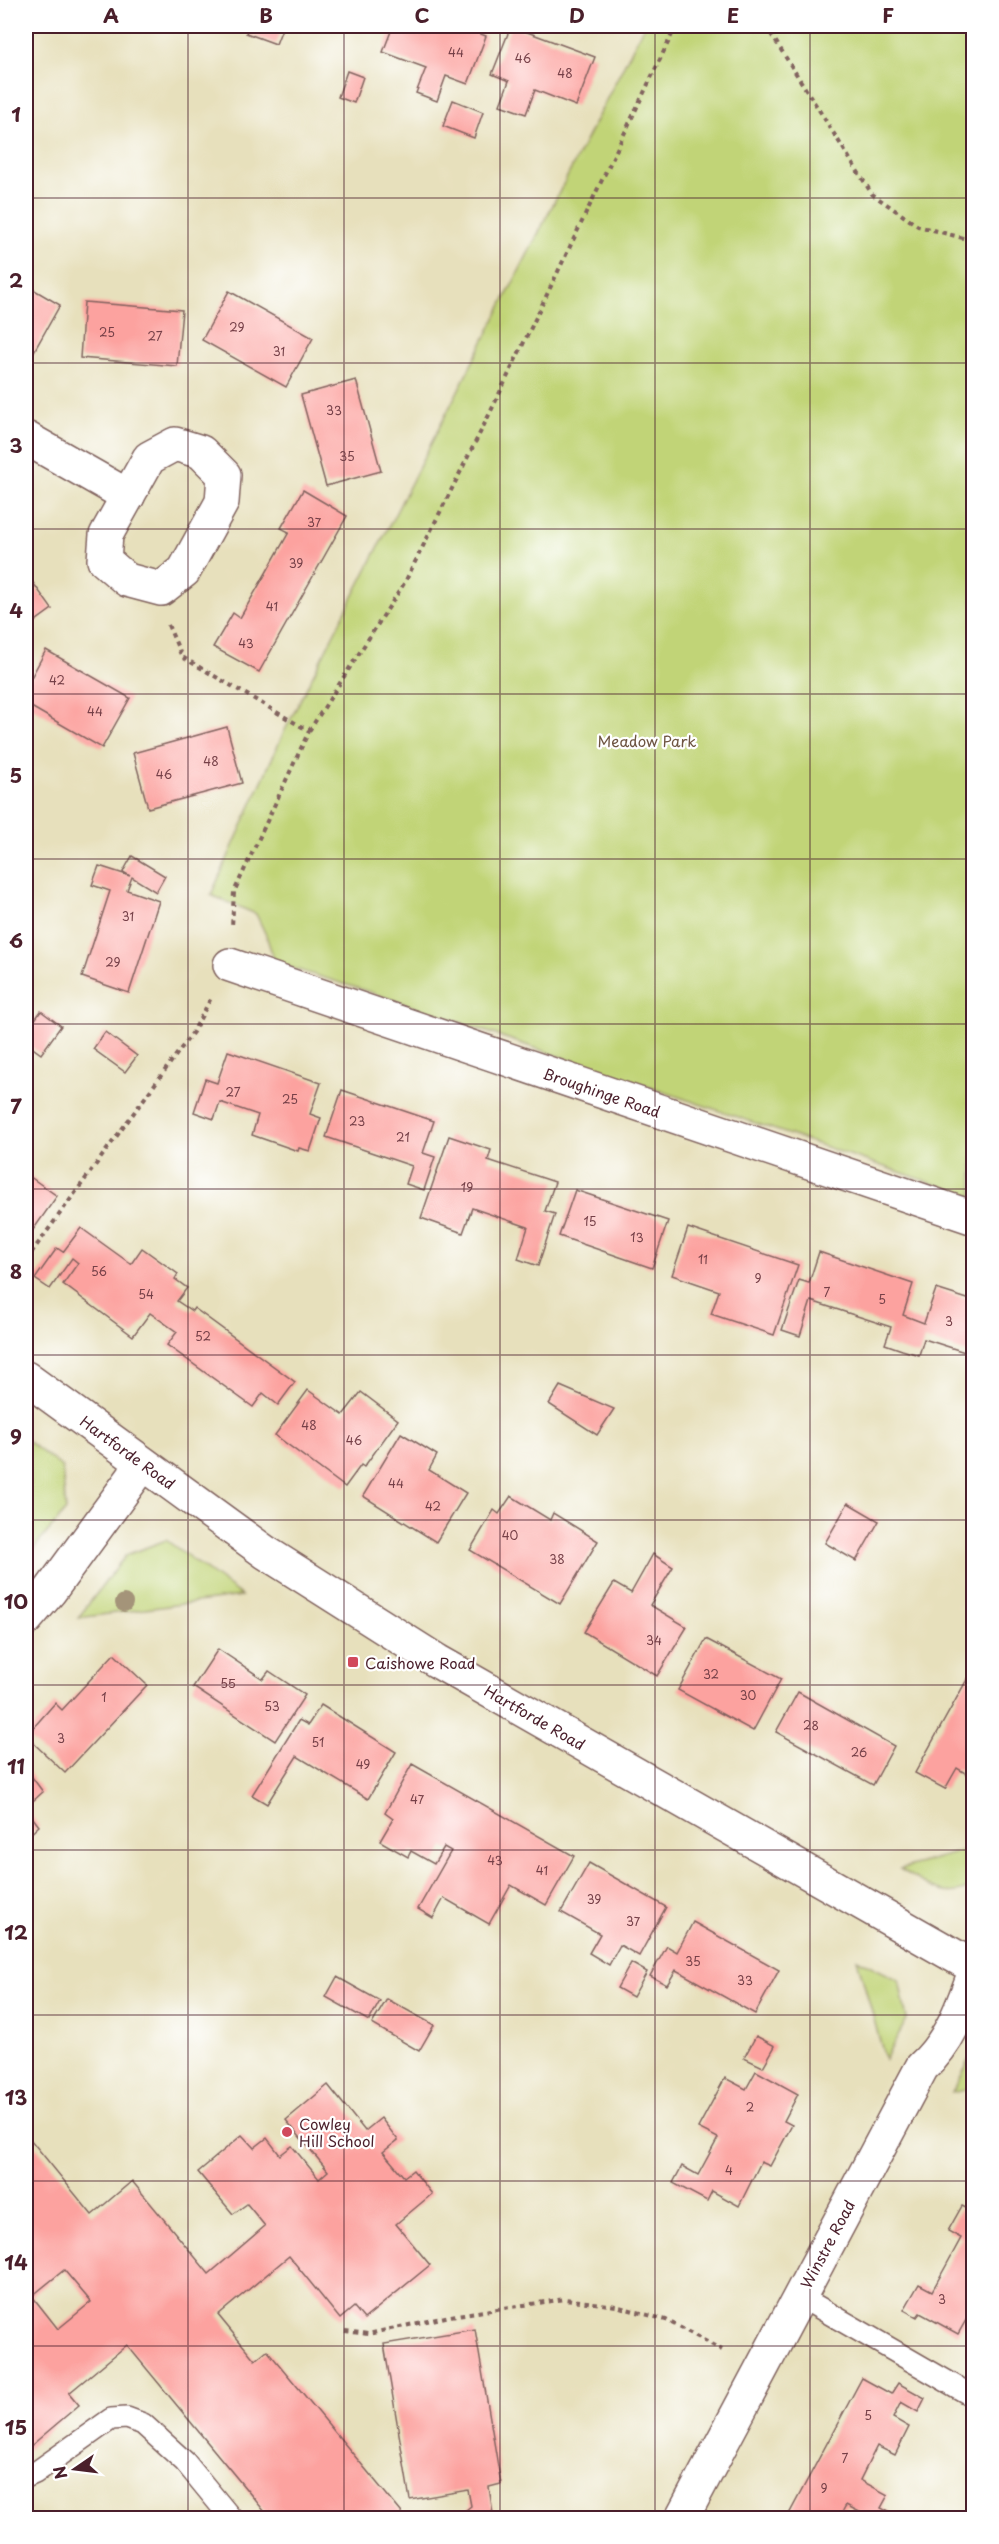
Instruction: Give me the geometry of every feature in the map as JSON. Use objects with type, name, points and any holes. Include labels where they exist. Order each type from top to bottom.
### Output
[{"type":"street","points":[[26,438],[128,496]]},
{"type":"street","points":[[175,444],[201,452],[224,476],[222,502],[184,571],[161,589],[128,580],[104,560],[106,535],[128,496],[149,458],[175,444]]},
{"type":"street","name":"Broughinge Road","points":[[230,965],[974,1218]]},
{"type":"street","name":"Hartforde Road","points":[[26,1378],[266,1552],[437,1661],[974,1967]]},
{"type":"street","points":[[26,1619],[50,1591],[143,1464]]},
{"type":"street","name":"Winstre Road","points":[[682,2518],[922,2067],[938,2053],[962,2009],[974,1974]]},
{"type":"lane","points":[[799,2296],[974,2397]]},
{"type":"lane","points":[[26,2477],[111,2419],[127,2418],[143,2424],[185,2462],[231,2518]]},
{"type":"path","points":[[26,1260],[193,1032],[230,965],[234,892],[309,731],[405,582],[495,403],[676,26]]},
{"type":"path","points":[[766,26],[872,194],[918,226],[974,241]]},
{"type":"path","points":[[161,589],[170,632],[182,657],[309,731]]},
{"type":"path","points":[[345,2331],[368,2334],[450,2316],[565,2299],[616,2306],[666,2320],[722,2350]]},
{"type":"green space","name":"Meadow Park","points":[[644,26],[973,26],[973,1197],[367,991],[275,963],[256,914],[211,895],[283,734]]},
{"type":"green space","points":[[26,1440],[62,1467],[66,1510],[26,1558]]},
{"type":"green space","points":[[166,1540],[242,1596],[78,1618],[126,1555]]},
{"type":"green space","points":[[973,1848],[973,1885],[963,1890],[945,1892],[936,1889],[900,1869]]},
{"type":"green space","points":[[857,1959],[899,1980],[907,2019],[885,2059]]},
{"type":"green space","points":[[973,2054],[973,2088],[952,2093]]},
{"type":"building","points":[[249,26],[283,26],[276,44],[246,33]]},
{"type":"building","points":[[393,26],[460,26],[486,36],[468,84],[446,76],[437,101],[416,93],[426,68],[383,52]]},
{"type":"building","points":[[511,26],[595,57],[576,106],[535,90],[526,114],[500,105],[509,81],[492,74]]},
{"type":"building","points":[[347,71],[363,77],[354,103],[338,97]]},
{"type":"building","points":[[453,100],[483,112],[474,138],[443,126]]},
{"type":"building","points":[[26,285],[60,305],[28,362],[26,360]]},
{"type":"building","points":[[229,291],[313,338],[286,387],[202,340]]},
{"type":"building","points":[[84,302],[182,310],[177,366],[80,358]]},
{"type":"building","points":[[356,380],[381,471],[326,486],[301,395]]},
{"type":"building","points":[[303,490],[347,516],[259,672],[213,647],[233,613],[240,618],[266,573],[289,532],[281,528]]},
{"type":"building","points":[[26,573],[52,609],[26,628]]},
{"type":"building","points":[[46,650],[130,698],[102,748],[26,704],[26,687]]},
{"type":"building","points":[[227,727],[242,783],[148,808],[133,753]]},
{"type":"building","points":[[132,856],[165,876],[156,892],[132,877],[127,890],[159,901],[129,993],[82,977],[110,891],[92,885],[99,866],[130,876],[123,872]]},
{"type":"building","points":[[41,1011],[61,1026],[41,1054],[26,1043],[26,1032]]},
{"type":"building","points":[[105,1032],[137,1056],[125,1072],[93,1049]]},
{"type":"building","points":[[228,1051],[321,1083],[310,1114],[321,1118],[310,1151],[299,1148],[298,1151],[252,1135],[258,1115],[220,1102],[214,1119],[194,1112],[205,1079],[217,1083]]},
{"type":"building","points":[[342,1090],[434,1121],[423,1153],[435,1157],[424,1190],[406,1184],[412,1166],[326,1137]]},
{"type":"building","points":[[449,1136],[491,1150],[488,1160],[555,1182],[545,1211],[555,1214],[538,1266],[518,1259],[528,1227],[472,1208],[463,1233],[421,1218]]},
{"type":"building","points":[[26,1174],[57,1196],[26,1240]]},
{"type":"building","points":[[575,1190],[668,1221],[652,1268],[559,1236]]},
{"type":"building","points":[[81,1228],[131,1264],[142,1248],[178,1274],[175,1279],[187,1288],[177,1301],[192,1311],[194,1308],[295,1382],[278,1405],[263,1393],[253,1407],[167,1345],[177,1332],[150,1313],[133,1336],[63,1284],[78,1263],[72,1258],[50,1289],[35,1279],[57,1248],[63,1252]]},
{"type":"building","points":[[688,1228],[798,1265],[774,1335],[711,1314],[719,1291],[672,1275]]},
{"type":"building","points":[[819,1252],[913,1284],[903,1315],[924,1323],[936,1289],[974,1301],[974,1355],[924,1339],[919,1355],[902,1350],[885,1344],[891,1327],[811,1301],[800,1336],[782,1330],[799,1280],[809,1283]]},
{"type":"building","points":[[560,1386],[614,1409],[597,1435],[549,1404]]},
{"type":"building","points":[[308,1390],[343,1415],[361,1392],[398,1420],[364,1467],[361,1465],[345,1487],[275,1435]]},
{"type":"building","points":[[401,1433],[437,1455],[429,1470],[466,1493],[436,1542],[363,1496]]},
{"type":"building","points":[[511,1496],[550,1520],[553,1513],[598,1541],[560,1604],[470,1550],[494,1510],[499,1514]]},
{"type":"building","points":[[848,1503],[879,1521],[856,1561],[825,1543]]},
{"type":"building","points":[[653,1554],[673,1567],[650,1605],[687,1627],[657,1676],[584,1632],[614,1583],[631,1593]]},
{"type":"building","points":[[706,1639],[781,1679],[753,1731],[678,1690]]},
{"type":"building","points":[[218,1649],[263,1679],[269,1671],[305,1695],[275,1741],[193,1687]]},
{"type":"building","points":[[114,1654],[147,1685],[65,1773],[26,1736],[55,1703],[62,1710]]},
{"type":"building","points":[[974,1667],[974,1769],[970,1776],[957,1768],[945,1789],[915,1773]]},
{"type":"building","points":[[798,1692],[894,1746],[873,1785],[776,1732]]},
{"type":"building","points":[[321,1705],[396,1752],[368,1799],[297,1756],[267,1804],[252,1795],[299,1720],[308,1725]]},
{"type":"building","points":[[412,1764],[574,1856],[546,1905],[511,1885],[489,1924],[444,1898],[433,1918],[418,1909],[451,1851],[444,1847],[434,1864],[411,1851],[408,1857],[380,1841],[393,1819],[385,1813]]},
{"type":"building","points":[[26,1769],[43,1792],[26,1807]]},
{"type":"building","points":[[26,1809],[39,1826],[26,1838]]},
{"type":"building","points":[[589,1863],[666,1907],[639,1956],[620,1945],[609,1965],[589,1953],[600,1934],[561,1912]]},
{"type":"building","points":[[693,1922],[779,1970],[755,2014],[676,1970],[667,1985],[650,1976],[667,1946],[677,1952]]},
{"type":"building","points":[[631,1963],[647,1972],[633,1997],[617,1988]]},
{"type":"building","points":[[337,1977],[380,2001],[369,2021],[326,1997]]},
{"type":"building","points":[[387,1999],[434,2025],[419,2051],[372,2024]]},
{"type":"building","points":[[756,2036],[775,2046],[763,2067],[744,2058]]},
{"type":"building","points":[[756,2071],[798,2094],[784,2121],[792,2125],[770,2166],[761,2162],[739,2206],[712,2191],[707,2201],[673,2183],[682,2166],[698,2175],[718,2138],[698,2128],[725,2078],[746,2089]]},
{"type":"building","points":[[328,2085],[365,2131],[381,2118],[398,2140],[383,2152],[404,2177],[413,2170],[432,2194],[396,2224],[430,2265],[364,2319],[354,2307],[340,2319],[289,2256],[218,2315],[255,2360],[267,2350],[406,2518],[270,2518],[127,2345],[69,2393],[79,2405],[26,2450],[26,2134],[92,2215],[132,2181],[209,2274],[265,2226],[247,2204],[233,2214],[198,2172],[242,2135],[254,2148],[267,2138],[280,2155],[292,2146],[319,2179],[328,2171],[286,2120]],"holes":[[[64,2270],[91,2302],[58,2329],[32,2296]]]},
{"type":"building","points":[[962,2206],[974,2212],[974,2306],[958,2334],[920,2313],[917,2317],[904,2310],[919,2284],[932,2291],[961,2238],[948,2231]]},
{"type":"building","points":[[475,2329],[501,2484],[489,2487],[493,2514],[488,2518],[456,2518],[471,2506],[468,2490],[410,2500],[384,2344]]},
{"type":"building","points":[[862,2378],[891,2394],[898,2383],[925,2398],[918,2412],[901,2402],[893,2418],[909,2427],[895,2455],[877,2446],[860,2480],[888,2495],[881,2508],[893,2514],[890,2518],[871,2518],[846,2505],[839,2518],[787,2518]]},
{"type":"place","name":"Caishowe Road","points":[[353,1662]]},
{"type":"place","name":"Cowley Hill School","points":[[287,2132]]}]
